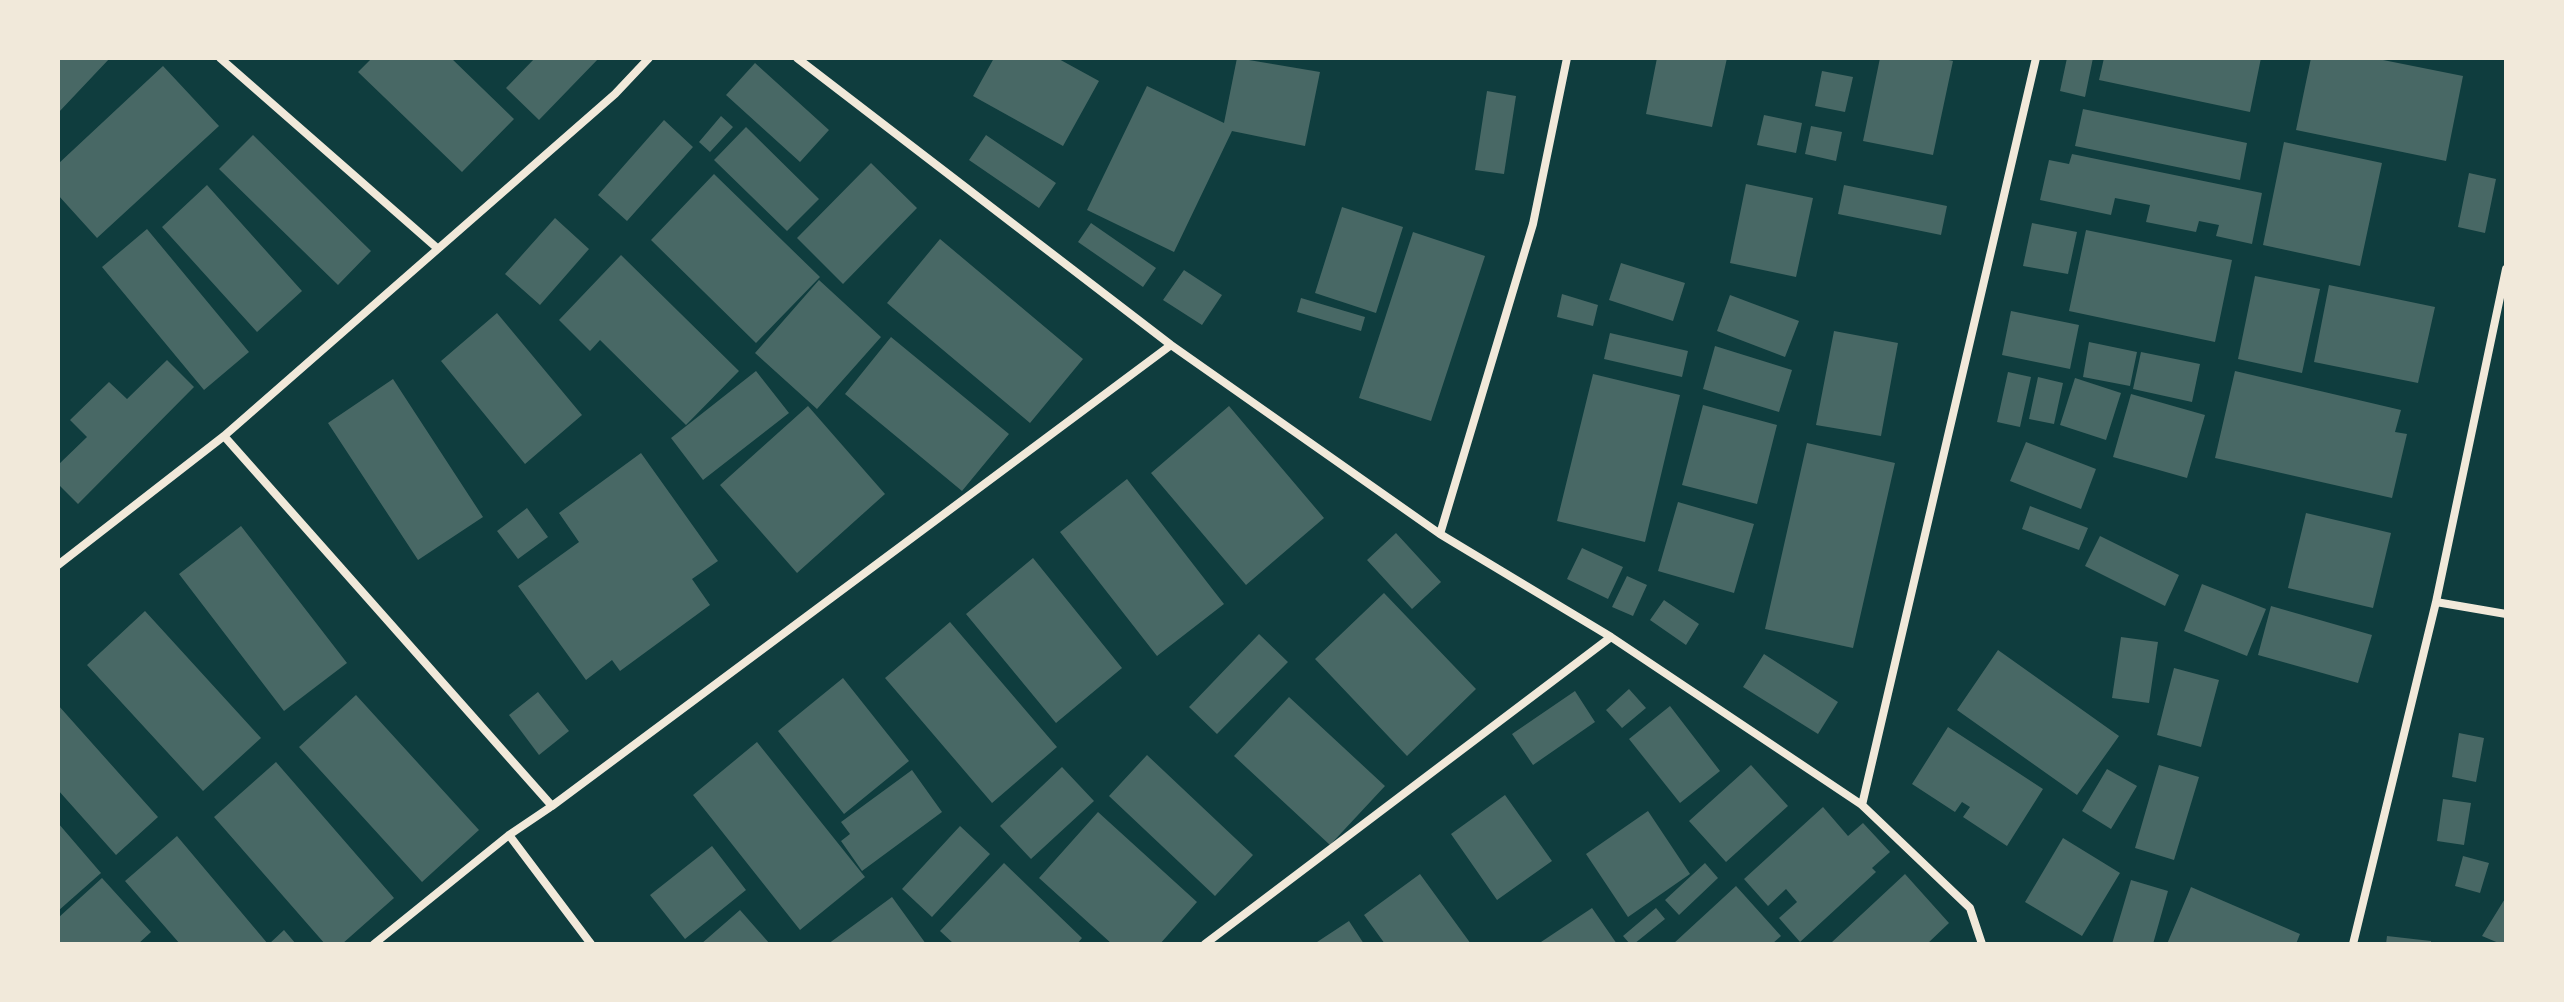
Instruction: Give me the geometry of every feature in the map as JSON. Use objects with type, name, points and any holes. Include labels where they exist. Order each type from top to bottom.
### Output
[{"type":"street","points":[[220,58],[437,248]]},
{"type":"street","points":[[58,565],[224,436],[615,94],[649,58]]},
{"type":"street","points":[[797,58],[1171,345],[1440,534],[1611,637],[1862,805],[1970,908],[1982,944]]},
{"type":"street","points":[[1440,534],[1533,224],[1567,58]]},
{"type":"street","points":[[1862,805],[2036,58]]},
{"type":"street","points":[[2353,944],[2436,602],[2506,269]]},
{"type":"street","points":[[374,944],[509,835],[1171,345]]},
{"type":"street","points":[[224,436],[552,806]]},
{"type":"street","points":[[2436,602],[2506,614]]},
{"type":"street","points":[[1205,944],[1611,637]]},
{"type":"street","points":[[509,835],[591,944]]},
{"type":"building","points":[[58,58],[110,58],[58,113]]},
{"type":"building","points":[[372,58],[451,58],[514,119],[462,172],[358,72]]},
{"type":"building","points":[[535,58],[599,58],[539,120],[506,88]]},
{"type":"building","points":[[994,58],[1057,58],[1099,81],[1063,146],[973,96]]},
{"type":"building","points":[[1237,58],[1320,72],[1305,146],[1232,131],[1174,252],[1087,210],[1147,86],[1224,123]]},
{"type":"building","points":[[1657,58],[1727,58],[1712,127],[1646,114]]},
{"type":"building","points":[[1880,58],[1940,58],[1953,61],[1933,155],[1863,141]]},
{"type":"building","points":[[2067,58],[2093,58],[2085,97],[2060,91]]},
{"type":"building","points":[[2104,58],[2261,58],[2250,112],[2099,80]]},
{"type":"building","points":[[2311,58],[2373,58],[2463,76],[2446,161],[2296,130]]},
{"type":"building","points":[[755,63],[829,130],[800,162],[726,95]]},
{"type":"building","points":[[163,66],[219,126],[97,238],[58,195],[58,164]]},
{"type":"building","points":[[1822,71],[1853,77],[1845,112],[1815,106]]},
{"type":"building","points":[[1487,91],[1516,96],[1504,174],[1475,170]]},
{"type":"building","points":[[2083,109],[2247,143],[2240,180],[2075,146]]},
{"type":"building","points":[[1764,115],[1802,123],[1796,153],[1757,145]]},
{"type":"building","points":[[721,116],[733,127],[710,152],[699,142]]},
{"type":"building","points":[[664,120],[693,147],[627,221],[598,195]]},
{"type":"building","points":[[1811,126],[1842,132],[1836,161],[1805,154]]},
{"type":"building","points":[[746,127],[819,199],[787,231],[714,160]]},
{"type":"building","points":[[253,135],[371,251],[338,285],[219,169]]},
{"type":"building","points":[[986,135],[1056,183],[1039,208],[969,160]]},
{"type":"building","points":[[2284,142],[2382,163],[2360,266],[2263,245]]},
{"type":"building","points":[[2072,154],[2262,193],[2252,244],[2216,236],[2219,225],[2199,221],[2196,232],[2146,222],[2150,205],[2115,198],[2111,215],[2040,200],[2049,160],[2069,164]]},
{"type":"building","points":[[871,163],[917,208],[843,284],[797,238]]},
{"type":"building","points":[[2469,173],[2496,179],[2485,233],[2458,227]]},
{"type":"building","points":[[714,174],[820,277],[756,343],[651,240]]},
{"type":"building","points":[[1746,184],[1813,198],[1796,277],[1730,263]]},
{"type":"building","points":[[207,185],[302,291],[257,332],[162,227]]},
{"type":"building","points":[[1844,185],[1947,206],[1941,235],[1838,214]]},
{"type":"building","points":[[1342,207],[1403,227],[1376,313],[1315,293]]},
{"type":"building","points":[[555,218],[589,249],[540,305],[505,274]]},
{"type":"building","points":[[1091,223],[1156,268],[1143,287],[1078,242]]},
{"type":"building","points":[[2032,223],[2077,232],[2068,274],[2023,266]]},
{"type":"building","points":[[147,229],[249,352],[204,390],[102,267]]},
{"type":"building","points":[[2086,230],[2232,260],[2215,342],[2069,311]]},
{"type":"building","points":[[1413,232],[1485,256],[1431,421],[1359,398]]},
{"type":"building","points":[[940,239],[1083,359],[1030,423],[887,303]]},
{"type":"building","points":[[621,255],[739,371],[686,425],[600,340],[590,351],[559,320]]},
{"type":"building","points":[[1621,263],[1685,283],[1673,321],[1609,300]]},
{"type":"building","points":[[1184,270],[1222,295],[1202,325],[1163,300]]},
{"type":"building","points":[[2255,276],[2320,289],[2302,373],[2238,359]]},
{"type":"building","points":[[819,280],[881,337],[817,409],[755,353]]},
{"type":"building","points":[[2329,285],[2435,307],[2418,383],[2314,362]]},
{"type":"building","points":[[1562,294],[1598,305],[1593,326],[1557,317]]},
{"type":"building","points":[[1730,295],[1799,321],[1785,357],[1717,331]]},
{"type":"building","points":[[1301,298],[1365,317],[1361,331],[1297,312]]},
{"type":"building","points":[[2011,311],[2079,325],[2070,369],[2002,355]]},
{"type":"building","points":[[497,313],[582,415],[525,464],[441,361]]},
{"type":"building","points":[[1834,331],[1898,343],[1881,436],[1816,425]]},
{"type":"building","points":[[1610,333],[1688,351],[1682,377],[1604,359]]},
{"type":"building","points":[[891,337],[1009,434],[962,491],[845,394]]},
{"type":"building","points":[[2089,342],[2137,352],[2130,386],[2083,377]]},
{"type":"building","points":[[1715,346],[1792,370],[1779,412],[1703,389]]},
{"type":"building","points":[[2141,352],[2200,364],[2192,402],[2133,389]]},
{"type":"building","points":[[167,360],[194,387],[78,504],[58,484],[58,465],[87,437],[70,420],[109,382],[127,399]]},
{"type":"building","points":[[756,371],[789,413],[703,480],[671,438]]},
{"type":"building","points":[[2235,371],[2401,410],[2395,432],[2407,434],[2392,498],[2215,458]]},
{"type":"building","points":[[2008,372],[2031,377],[2020,427],[1997,422]]},
{"type":"building","points":[[1593,374],[1680,395],[1645,542],[1557,521]]},
{"type":"building","points":[[2038,377],[2063,383],[2054,424],[2029,419]]},
{"type":"building","points":[[2075,378],[2121,393],[2106,440],[2060,425]]},
{"type":"building","points":[[393,379],[483,517],[418,560],[328,423]]},
{"type":"building","points":[[2131,394],[2205,415],[2187,478],[2113,457]]},
{"type":"building","points":[[1703,405],[1777,425],[1757,504],[1682,485]]},
{"type":"building","points":[[808,406],[885,494],[797,573],[720,485]]},
{"type":"building","points":[[1229,406],[1324,518],[1246,585],[1151,473]]},
{"type":"building","points":[[2026,442],[2096,469],[2081,509],[2010,481]]},
{"type":"building","points":[[1807,443],[1895,463],[1853,648],[1765,629]]},
{"type":"building","points":[[641,453],[718,561],[692,579],[710,605],[620,671],[612,660],[586,680],[518,586],[579,542],[559,513]]},
{"type":"building","points":[[1127,479],[1224,604],[1157,656],[1060,532]]},
{"type":"building","points":[[1678,502],[1754,524],[1734,593],[1658,571]]},
{"type":"building","points":[[2030,506],[2088,528],[2079,550],[2022,529]]},
{"type":"building","points":[[527,508],[548,537],[518,559],[497,531]]},
{"type":"building","points":[[2306,513],[2391,533],[2373,608],[2288,588]]},
{"type":"building","points":[[241,526],[347,663],[284,711],[179,574]]},
{"type":"building","points":[[1396,533],[1441,582],[1412,609],[1367,560]]},
{"type":"building","points":[[2100,536],[2179,575],[2165,606],[2085,566]]},
{"type":"building","points":[[1582,548],[1623,567],[1608,599],[1567,579]]},
{"type":"building","points":[[1033,558],[1122,668],[1056,723],[966,614]]},
{"type":"building","points":[[1627,576],[1647,585],[1633,616],[1612,607]]},
{"type":"building","points":[[2202,584],[2266,609],[2247,656],[2184,631]]},
{"type":"building","points":[[1384,593],[1476,689],[1407,756],[1315,659]]},
{"type":"building","points":[[1664,600],[1699,624],[1686,645],[1650,620]]},
{"type":"building","points":[[2271,606],[2372,635],[2358,683],[2258,655]]},
{"type":"building","points":[[145,611],[261,738],[203,791],[87,665]]},
{"type":"building","points":[[950,622],[1057,747],[992,803],[885,678]]},
{"type":"building","points":[[1259,634],[1288,662],[1217,734],[1189,707]]},
{"type":"building","points":[[2121,637],[2158,642],[2149,703],[2112,698]]},
{"type":"building","points":[[1998,650],[2119,736],[2077,795],[1957,710]]},
{"type":"building","points":[[1764,654],[1838,702],[1818,734],[1743,687]]},
{"type":"building","points":[[2174,668],[2219,680],[2201,747],[2157,735]]},
{"type":"building","points":[[843,678],[909,761],[844,814],[778,731]]},
{"type":"building","points":[[1629,689],[1646,708],[1622,728],[1606,710]]},
{"type":"building","points":[[1575,691],[1595,722],[1533,765],[1512,734]]},
{"type":"building","points":[[538,692],[569,731],[539,755],[509,715]]},
{"type":"building","points":[[356,695],[479,830],[422,882],[299,747]]},
{"type":"building","points":[[1289,697],[1385,786],[1330,845],[1234,756]]},
{"type":"building","points":[[58,705],[158,817],[116,855],[58,790]]},
{"type":"building","points":[[1670,706],[1720,771],[1680,803],[1629,739]]},
{"type":"building","points":[[1948,727],[2043,789],[2007,846],[1963,817],[1970,807],[1962,802],[1955,812],[1912,784]]},
{"type":"building","points":[[2459,733],[2484,738],[2476,782],[2452,777]]},
{"type":"building","points":[[757,742],[865,877],[800,930],[693,795]]},
{"type":"building","points":[[1147,755],[1253,855],[1215,896],[1109,796]]},
{"type":"building","points":[[276,762],[394,898],[342,944],[325,944],[214,817]]},
{"type":"building","points":[[1751,765],[1788,806],[1726,862],[1689,821]]},
{"type":"building","points":[[2159,765],[2199,777],[2174,860],[2135,848]]},
{"type":"building","points":[[1062,767],[1094,801],[1031,859],[1000,826]]},
{"type":"building","points":[[2107,769],[2137,786],[2111,829],[2082,811]]},
{"type":"building","points":[[912,770],[942,812],[862,871],[841,841],[850,834],[841,822]]},
{"type":"building","points":[[1505,795],[1552,861],[1497,900],[1451,834]]},
{"type":"building","points":[[2443,799],[2471,803],[2464,845],[2437,841]]},
{"type":"building","points":[[1823,807],[1848,836],[1863,823],[1890,852],[1872,868],[1876,872],[1800,942],[1779,918],[1797,902],[1786,889],[1768,906],[1744,879]]},
{"type":"building","points":[[1648,811],[1690,874],[1628,917],[1586,854]]},
{"type":"building","points":[[1098,812],[1197,902],[1160,944],[1112,944],[1039,878]]},
{"type":"building","points":[[58,823],[101,873],[58,911]]},
{"type":"building","points":[[960,826],[990,854],[932,917],[902,889]]},
{"type":"building","points":[[177,836],[268,944],[180,944],[125,881]]},
{"type":"building","points":[[2063,838],[2120,873],[2082,936],[2025,902]]},
{"type":"building","points":[[712,846],[746,890],[685,939],[650,895]]},
{"type":"building","points":[[2463,856],[2489,863],[2480,893],[2455,886]]},
{"type":"building","points":[[1004,863],[1082,938],[1077,944],[954,944],[940,931]]},
{"type":"building","points":[[1705,863],[1718,878],[1679,915],[1665,900]]},
{"type":"building","points":[[1420,874],[1471,944],[1385,944],[1364,915]]},
{"type":"building","points":[[1905,874],[1949,923],[1927,944],[1832,942]]},
{"type":"building","points":[[102,878],[151,932],[138,944],[58,944],[58,918]]},
{"type":"building","points":[[2131,880],[2168,891],[2153,944],[2112,944]]},
{"type":"building","points":[[1736,886],[1781,936],[1772,944],[1673,944]]},
{"type":"building","points":[[2191,887],[2300,934],[2296,944],[2167,944]]},
{"type":"building","points":[[892,897],[926,944],[828,944]]},
{"type":"building","points":[[2506,897],[2506,944],[2501,944],[2482,936]]},
{"type":"building","points":[[1592,908],[1617,944],[1538,944]]},
{"type":"building","points":[[1656,908],[1665,919],[1630,944],[1623,936]]},
{"type":"building","points":[[740,910],[770,944],[701,944]]},
{"type":"building","points":[[1349,921],[1364,944],[1314,944]]},
{"type":"building","points":[[284,930],[296,944],[269,944]]},
{"type":"building","points":[[2387,936],[2431,941],[2431,944],[2386,944]]}]
